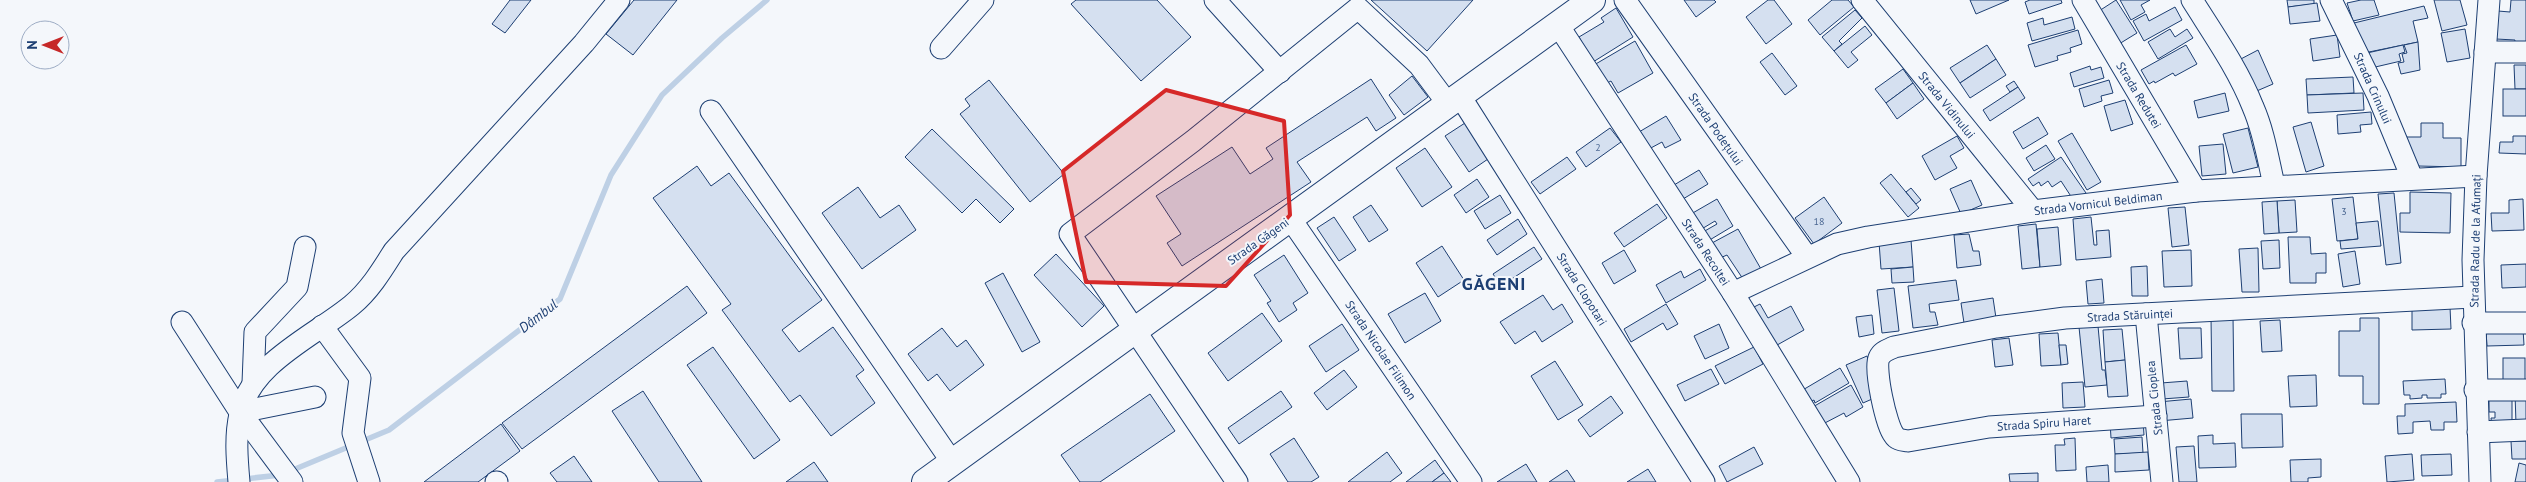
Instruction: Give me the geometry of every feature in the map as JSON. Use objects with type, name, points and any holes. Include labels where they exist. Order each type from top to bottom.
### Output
[{"type":"main road","name":"Strada Găgeni","points":[[925,482],[1134,329],[1592,0]]},
{"type":"street","points":[[253,383],[306,336],[354,304],[378,278],[394,251],[584,43],[619,0]]},
{"type":"street","points":[[941,48],[983,0]]},
{"type":"street","points":[[1215,0],[1280,72],[1070,234],[1237,482]]},
{"type":"street","name":"Strada Podețului","points":[[1625,0],[1807,258]]},
{"type":"street","name":"Strada Vidinului","points":[[1862,0],[2033,210]]},
{"type":"street","name":"Strada Redutei","points":[[2083,0],[2196,191]]},
{"type":"street","points":[[2192,0],[2237,72],[2253,106],[2262,130],[2274,185]]},
{"type":"street","name":"Strada Crinului","points":[[2331,0],[2378,96],[2412,178]]},
{"type":"street","name":"Strada Radu de la Afumați","points":[[2480,482],[2475,390],[2473,297],[2476,176],[2489,0]]},
{"type":"street","name":"Strada Clopotari","points":[[1280,72],[1358,8],[1419,65],[1454,100],[1704,482]]},
{"type":"street","name":"Strada Recoltei","points":[[1558,25],[1733,293],[1849,482]]},
{"type":"street","points":[[2485,52],[2526,52]]},
{"type":"street","points":[[710,111],[952,462]]},
{"type":"street","name":"Strada Vornicul Beldiman","points":[[1733,293],[1837,244],[1868,236],[2033,210],[2196,191],[2274,185],[2476,176]]},
{"type":"street","name":"Strada Nicolae Filimon","points":[[1290,218],[1471,482]]},
{"type":"street","points":[[239,482],[236,445],[240,412],[253,383],[255,332],[297,287],[305,246]]},
{"type":"street","name":"Strada Stăruinței","points":[[1899,440],[1894,437],[1888,419],[1878,371],[1879,357],[1884,352],[1925,340],[2026,323],[2146,314],[2473,297]]},
{"type":"street","name":"Strada Cioplea","points":[[2146,314],[2162,482]]},
{"type":"street","points":[[182,322],[240,412],[292,482]]},
{"type":"street","points":[[2474,323],[2526,323]]},
{"type":"street","points":[[322,326],[360,378],[353,433],[369,482]]},
{"type":"street","points":[[2475,390],[2526,390]]},
{"type":"street","points":[[240,412],[315,397]]},
{"type":"street","name":"Strada Spiru Haret","points":[[1899,440],[1908,441],[1989,427],[2156,416]]},
{"type":"street","points":[[2478,432],[2526,430]]},
{"type":"highlighted area","points":[[1166,90],[1284,121],[1290,215],[1226,286],[1086,282],[1063,171]]},
{"type":"building","points":[[510,0],[531,0],[505,33],[492,24]]},
{"type":"building","points":[[634,0],[677,0],[633,55],[606,34]]},
{"type":"building","points":[[1076,0],[1157,0],[1191,37],[1141,81],[1071,4]]},
{"type":"building","points":[[1371,0],[1473,0],[1427,51]]},
{"type":"building","points":[[1684,0],[1714,0],[1716,2],[1696,17]]},
{"type":"building","points":[[1768,0],[1774,0],[1792,24],[1766,44],[1746,17]]},
{"type":"building","points":[[1832,0],[1848,0],[1854,7],[1820,35],[1808,20]]},
{"type":"building","points":[[1970,0],[2009,0],[1976,14]]},
{"type":"building","points":[[2030,0],[2061,0],[2062,3],[2029,14],[2025,2]]},
{"type":"building","points":[[2116,0],[2137,33],[2119,44],[2099,11]]},
{"type":"building","points":[[2120,0],[2150,0],[2141,5],[2145,12],[2131,20]]},
{"type":"building","points":[[2287,0],[2314,0],[2314,4],[2288,7]]},
{"type":"building","points":[[2374,0],[2379,15],[2353,21],[2347,3]]},
{"type":"building","points":[[2434,0],[2460,0],[2467,25],[2442,31]]},
{"type":"building","points":[[2511,0],[2526,0],[2526,47],[2514,46],[2515,40],[2496,39],[2498,11],[2510,12]]},
{"type":"building","points":[[2317,3],[2320,21],[2290,24],[2288,7]]},
{"type":"building","points":[[2424,6],[2428,18],[2413,21],[2418,42],[2364,53],[2354,23]]},
{"type":"building","points":[[2175,7],[2182,20],[2144,41],[2133,21],[2146,14],[2149,21]]},
{"type":"building","points":[[1616,8],[1633,37],[1593,62],[1579,37],[1604,22],[1601,18]]},
{"type":"building","points":[[1855,10],[1862,18],[1839,41],[1842,44],[1834,51],[1822,37]]},
{"type":"building","points":[[2072,17],[2075,29],[2032,41],[2027,23],[2043,18],[2044,25]]},
{"type":"building","points":[[1865,26],[1872,35],[1851,52],[1858,60],[1848,68],[1834,51]]},
{"type":"building","points":[[2170,29],[2175,37],[2187,29],[2193,38],[2158,59],[2148,42]]},
{"type":"building","points":[[2465,29],[2470,58],[2447,62],[2441,33]]},
{"type":"building","points":[[2078,30],[2082,44],[2070,48],[2071,52],[2057,56],[2058,60],[2035,67],[2028,45]]},
{"type":"building","points":[[2337,35],[2340,57],[2313,61],[2310,39]]},
{"type":"building","points":[[1635,41],[1653,73],[1618,93],[1611,81],[1605,84],[1594,65]]},
{"type":"building","points":[[2418,42],[2420,70],[2401,74],[2398,63],[2404,62],[2402,54],[2407,53],[2404,45]]},
{"type":"building","points":[[1987,45],[1996,59],[1960,83],[1950,68]]},
{"type":"building","points":[[2186,45],[2197,64],[2175,76],[2173,73],[2155,83],[2154,81],[2149,84],[2141,70]]},
{"type":"building","points":[[2403,45],[2405,52],[2399,54],[2401,61],[2371,68],[2367,53]]},
{"type":"building","points":[[2258,50],[2273,84],[2252,93],[2237,61]]},
{"type":"building","points":[[1772,53],[1797,86],[1785,95],[1760,62]]},
{"type":"building","points":[[1996,59],[2006,75],[1970,98],[1960,83]]},
{"type":"building","points":[[2514,65],[2526,65],[2526,89],[2515,89]]},
{"type":"building","points":[[2090,66],[2091,70],[2101,67],[2104,78],[2074,87],[2070,73]]},
{"type":"building","points":[[1903,69],[1913,83],[1886,103],[1875,89]]},
{"type":"building","points":[[1412,76],[1428,97],[1404,115],[1389,95]]},
{"type":"building","points":[[2353,77],[2354,93],[2307,95],[2306,79]]},
{"type":"building","points":[[1371,79],[1396,118],[1376,131],[1367,117],[1297,162],[1311,182],[1182,266],[1167,243],[1181,234],[1156,196],[1232,147],[1250,174],[1273,159],[1266,148]]},
{"type":"building","points":[[989,80],[1064,174],[1030,202],[960,114],[970,106],[965,99]]},
{"type":"building","points":[[2109,80],[2113,93],[2101,96],[2102,101],[2084,107],[2079,89]]},
{"type":"building","points":[[2014,81],[2018,87],[2010,92],[2006,86]]},
{"type":"building","points":[[1913,83],[1924,99],[1897,119],[1886,103]]},
{"type":"building","points":[[2018,87],[2025,98],[1990,121],[1983,110]]},
{"type":"building","points":[[2503,89],[2526,89],[2526,116],[2503,116]]},
{"type":"building","points":[[2225,93],[2229,111],[2198,118],[2194,101]]},
{"type":"building","points":[[2363,93],[2364,110],[2308,113],[2307,95]]},
{"type":"building","points":[[2125,100],[2133,124],[2111,131],[2104,106]]},
{"type":"building","points":[[2371,112],[2372,124],[2360,125],[2361,132],[2338,134],[2337,115]]},
{"type":"building","points":[[1666,116],[1681,140],[1665,148],[1662,142],[1649,149],[1639,132]]},
{"type":"building","points":[[2038,117],[2048,134],[2023,149],[2013,132]]},
{"type":"building","points":[[2311,122],[2324,166],[2306,172],[2293,127]]},
{"type":"building","points":[[1465,123],[1488,159],[1469,172],[1445,136]]},
{"type":"building","points":[[2421,123],[2443,123],[2443,138],[2461,138],[2461,167],[2418,166],[2403,137],[2421,137]]},
{"type":"building","points":[[1610,128],[1621,142],[1586,167],[1576,152]]},
{"type":"building","points":[[2248,128],[2258,167],[2233,173],[2223,134]]},
{"type":"building","points":[[932,129],[1014,209],[1000,223],[976,199],[962,213],[905,157]]},
{"type":"building","points":[[2072,133],[2101,182],[2087,190],[2058,141]]},
{"type":"building","points":[[1957,136],[1964,148],[1950,156],[1957,168],[1935,180],[1922,156]]},
{"type":"building","points":[[2513,136],[2526,136],[2526,154],[2499,153],[2500,142],[2513,142]]},
{"type":"building","points":[[2223,144],[2226,174],[2202,176],[2199,146]]},
{"type":"building","points":[[2046,145],[2055,159],[2034,171],[2026,158]]},
{"type":"building","points":[[1425,148],[1452,187],[1422,207],[1396,168]]},
{"type":"building","points":[[1567,157],[1576,169],[1540,194],[1531,182]]},
{"type":"building","points":[[2061,157],[2086,193],[2074,201],[2061,181],[2052,187],[2048,181],[2041,186],[2039,182],[2033,186],[2028,179]]},
{"type":"building","points":[[697,166],[711,186],[729,173],[822,300],[782,330],[799,352],[833,327],[864,370],[856,376],[875,403],[831,436],[800,395],[790,402],[722,310],[731,304],[653,198]]},
{"type":"building","points":[[1699,170],[1708,184],[1683,199],[1674,185]]},
{"type":"building","points":[[1891,174],[1919,208],[1908,217],[1880,183]]},
{"type":"building","points":[[1477,179],[1489,197],[1466,213],[1454,195]]},
{"type":"building","points":[[1971,180],[1982,205],[1961,214],[1950,189]]},
{"type":"building","points":[[858,187],[880,218],[899,205],[916,230],[862,269],[822,213]]},
{"type":"building","points":[[1911,188],[1921,200],[1916,204],[1906,192]]},
{"type":"building","points":[[2410,192],[2451,193],[2450,233],[2400,232],[2400,213],[2410,213]]},
{"type":"building","points":[[2394,193],[2401,263],[2386,265],[2378,194]]},
{"type":"building","points":[[1500,195],[1511,213],[1485,229],[1474,211]]},
{"type":"building","points":[[1824,197],[1842,223],[1814,244],[1795,218]]},
{"type":"building","points":[[2353,197],[2358,239],[2337,241],[2332,199]]},
{"type":"building","points":[[1717,199],[1733,226],[1708,241],[1703,232],[1717,224],[1715,221],[1700,230],[1691,214]]},
{"type":"building","points":[[2523,199],[2524,230],[2492,231],[2491,213],[2509,213],[2509,200]]},
{"type":"building","points":[[2295,200],[2297,232],[2279,233],[2277,201]]},
{"type":"building","points":[[2277,201],[2279,233],[2264,234],[2262,202]]},
{"type":"building","points":[[1657,204],[1667,218],[1624,247],[1614,233]]},
{"type":"building","points":[[1371,205],[1388,230],[1369,242],[1353,217]]},
{"type":"building","points":[[2185,207],[2189,245],[2172,247],[2168,208]]},
{"type":"building","points":[[1334,217],[1356,250],[1339,261],[1317,228]]},
{"type":"building","points":[[2091,217],[2094,245],[2097,245],[2096,231],[2109,230],[2111,257],[2076,260],[2073,219]]},
{"type":"building","points":[[1518,219],[1527,234],[1497,255],[1487,240]]},
{"type":"building","points":[[2378,221],[2381,246],[2341,249],[2340,241],[2358,239],[2356,223]]},
{"type":"building","points":[[2036,224],[2040,267],[2022,269],[2018,226]]},
{"type":"building","points":[[2058,227],[2061,265],[2040,267],[2037,229]]},
{"type":"building","points":[[1738,229],[1761,269],[1743,279],[1727,255],[1720,258],[1712,243]]},
{"type":"building","points":[[1969,234],[1973,251],[1979,251],[1981,265],[1957,268],[1954,235]]},
{"type":"building","points":[[2288,237],[2310,237],[2311,254],[2326,253],[2326,273],[2316,273],[2316,283],[2290,283]]},
{"type":"building","points":[[1911,240],[1913,267],[1881,269],[1879,242]]},
{"type":"building","points":[[2279,240],[2280,268],[2263,269],[2261,241]]},
{"type":"building","points":[[1442,246],[1464,280],[1438,297],[1416,263]]},
{"type":"building","points":[[1534,247],[1542,259],[1501,286],[1493,274]]},
{"type":"building","points":[[2258,248],[2259,292],[2242,292],[2239,249]]},
{"type":"building","points":[[1624,250],[1636,271],[1614,284],[1602,263]]},
{"type":"building","points":[[2191,250],[2192,286],[2164,287],[2162,251]]},
{"type":"building","points":[[2355,251],[2360,284],[2343,287],[2338,254]]},
{"type":"building","points":[[1056,254],[1104,306],[1082,327],[1034,275]]},
{"type":"building","points":[[1284,255],[1308,293],[1293,303],[1297,310],[1279,322],[1267,303],[1271,301],[1254,275]]},
{"type":"building","points":[[2526,264],[2526,287],[2502,288],[2501,265]]},
{"type":"building","points":[[2147,266],[2148,296],[2132,296],[2131,267]]},
{"type":"building","points":[[1913,267],[1914,282],[1892,283],[1891,269]]},
{"type":"building","points":[[1700,269],[1706,280],[1666,303],[1656,285],[1681,271],[1684,278]]},
{"type":"building","points":[[1003,273],[1040,342],[1022,352],[985,283]]},
{"type":"building","points":[[2102,279],[2104,303],[2088,304],[2086,281]]},
{"type":"building","points":[[1956,280],[1959,300],[1929,304],[1930,312],[1935,312],[1938,325],[1913,328],[1908,286]]},
{"type":"building","points":[[687,286],[707,313],[522,449],[502,423]]},
{"type":"building","points":[[1894,288],[1899,331],[1882,333],[1877,290]]},
{"type":"building","points":[[1425,293],[1441,321],[1405,343],[1388,314]]},
{"type":"building","points":[[1543,295],[1553,310],[1562,304],[1573,322],[1542,342],[1535,331],[1515,344],[1500,322]]},
{"type":"building","points":[[1993,298],[1996,318],[1964,323],[1961,303]]},
{"type":"building","points":[[1666,304],[1678,324],[1667,330],[1663,323],[1631,342],[1624,329]]},
{"type":"building","points":[[1760,304],[1768,318],[1791,306],[1804,330],[1770,349],[1748,310]]},
{"type":"building","points":[[2450,307],[2451,329],[2412,330],[2412,308]]},
{"type":"building","points":[[1262,313],[1282,341],[1228,381],[1208,353]]},
{"type":"building","points":[[1872,315],[1874,334],[1859,337],[1856,317]]},
{"type":"building","points":[[2233,316],[2234,391],[2212,391],[2211,317]]},
{"type":"building","points":[[2360,318],[2379,318],[2379,404],[2363,404],[2363,376],[2339,376],[2339,331],[2360,331]]},
{"type":"building","points":[[2280,320],[2282,351],[2262,352],[2260,321]]},
{"type":"building","points":[[1342,324],[1359,350],[1326,372],[1309,346]]},
{"type":"building","points":[[1719,324],[1729,348],[1705,359],[1694,336]]},
{"type":"building","points":[[2098,326],[2102,370],[2105,370],[2107,385],[2085,387],[2079,327]]},
{"type":"building","points":[[942,328],[957,347],[966,340],[984,365],[950,391],[937,374],[928,381],[908,354]]},
{"type":"building","points":[[2178,328],[2201,328],[2202,358],[2180,359]]},
{"type":"building","points":[[2122,329],[2125,360],[2105,362],[2103,330]]},
{"type":"building","points":[[2523,329],[2524,345],[2487,346],[2486,331]]},
{"type":"building","points":[[2058,333],[2061,365],[2041,366],[2039,334]]},
{"type":"building","points":[[2009,338],[2013,365],[1995,367],[1992,340]]},
{"type":"building","points":[[2059,345],[2066,345],[2068,364],[2061,365]]},
{"type":"building","points":[[713,347],[780,440],[754,459],[687,365]]},
{"type":"building","points":[[1754,347],[1763,364],[1725,384],[1715,366]]},
{"type":"building","points":[[1867,356],[1879,396],[1863,403],[1846,365]]},
{"type":"building","points":[[2503,358],[2525,358],[2525,380],[2503,380]]},
{"type":"building","points":[[2125,360],[2128,396],[2108,397],[2105,362]]},
{"type":"building","points":[[1555,361],[1583,405],[1558,420],[1531,376]]},
{"type":"building","points":[[1840,368],[1849,383],[1815,403],[1814,400],[1808,403],[1801,391]]},
{"type":"building","points":[[1711,369],[1719,384],[1685,401],[1677,385]]},
{"type":"building","points":[[1344,370],[1357,387],[1327,410],[1314,393]]},
{"type":"building","points":[[2316,375],[2317,406],[2290,407],[2288,376]]},
{"type":"building","points":[[2445,379],[2446,394],[2441,394],[2441,398],[2427,398],[2427,395],[2422,395],[2422,398],[2410,399],[2410,395],[2404,395],[2403,381]]},
{"type":"building","points":[[2187,381],[2189,397],[2162,399],[2161,383]]},
{"type":"building","points":[[2083,382],[2085,407],[2063,408],[2062,383]]},
{"type":"building","points":[[1851,385],[1863,407],[1846,417],[1844,413],[1821,425],[1811,408]]},
{"type":"building","points":[[643,391],[702,482],[659,482],[612,411]]},
{"type":"building","points":[[1281,391],[1292,407],[1239,444],[1228,428]]},
{"type":"building","points":[[2515,393],[2526,393],[2526,423],[2516,424]]},
{"type":"building","points":[[1150,394],[1175,431],[1100,482],[1080,482],[1061,455]]},
{"type":"building","points":[[1611,396],[1623,413],[1590,437],[1578,420]]},
{"type":"building","points":[[2489,398],[2512,398],[2512,427],[2492,427],[2491,418],[2495,418],[2495,412],[2489,412]]},
{"type":"building","points":[[2191,399],[2193,418],[2159,421],[2158,402]]},
{"type":"building","points":[[2456,402],[2457,422],[2444,422],[2444,430],[2431,430],[2430,421],[2413,422],[2413,433],[2398,434],[2397,416],[2405,416],[2405,404]]},
{"type":"building","points":[[2241,414],[2282,414],[2283,447],[2242,448]]},
{"type":"building","points":[[2143,420],[2144,435],[2111,438],[2110,422]]},
{"type":"building","points":[[501,424],[520,451],[478,482],[424,482]]},
{"type":"building","points":[[2213,435],[2213,444],[2235,443],[2236,467],[2199,468],[2198,436]]},
{"type":"building","points":[[2142,437],[2143,453],[2115,454],[2114,439]]},
{"type":"building","points":[[1294,438],[1319,477],[1311,482],[1288,482],[1270,454]]},
{"type":"building","points":[[2075,438],[2076,470],[2056,471],[2055,445],[2065,445],[2064,439]]},
{"type":"building","points":[[2511,441],[2526,441],[2526,459],[2512,459]]},
{"type":"building","points":[[2194,446],[2197,482],[2179,482],[2176,447]]},
{"type":"building","points":[[1754,447],[1763,464],[1727,482],[1719,466]]},
{"type":"building","points":[[1387,452],[1402,473],[1390,482],[1348,482]]},
{"type":"building","points":[[2148,452],[2149,470],[2115,472],[2115,454]]},
{"type":"building","points":[[2412,454],[2414,480],[2387,482],[2385,456]]},
{"type":"building","points":[[2451,454],[2452,475],[2422,476],[2421,455]]},
{"type":"building","points":[[574,456],[592,482],[557,482],[550,473]]},
{"type":"building","points":[[2321,459],[2321,477],[2308,478],[2308,482],[2291,482],[2290,460]]},
{"type":"building","points":[[1435,460],[1444,473],[1432,482],[1406,482]]},
{"type":"building","points":[[814,462],[828,482],[786,482]]},
{"type":"building","points":[[2519,463],[2526,465],[2526,482],[2515,482]]},
{"type":"building","points":[[1526,464],[1537,482],[1497,482]]},
{"type":"building","points":[[2108,465],[2109,482],[2087,482],[2086,467]]},
{"type":"building","points":[[1648,469],[1656,482],[1627,482]]},
{"type":"building","points":[[1567,470],[1575,482],[1549,482]]},
{"type":"building","points":[[1444,473],[1451,482],[1432,482]]},
{"type":"building","points":[[2038,473],[2038,482],[2010,482],[2009,474]]},
{"type":"waterway","name":"Dâmbul","points":[[288,472],[389,430],[560,299],[611,175],[662,95],[722,38],[767,0]]},
{"type":"waterway","name":"Dâmbul","points":[[217,482],[280,475]]},
{"type":"district","name":"GĂGENI","points":[[1494,283]]}]
